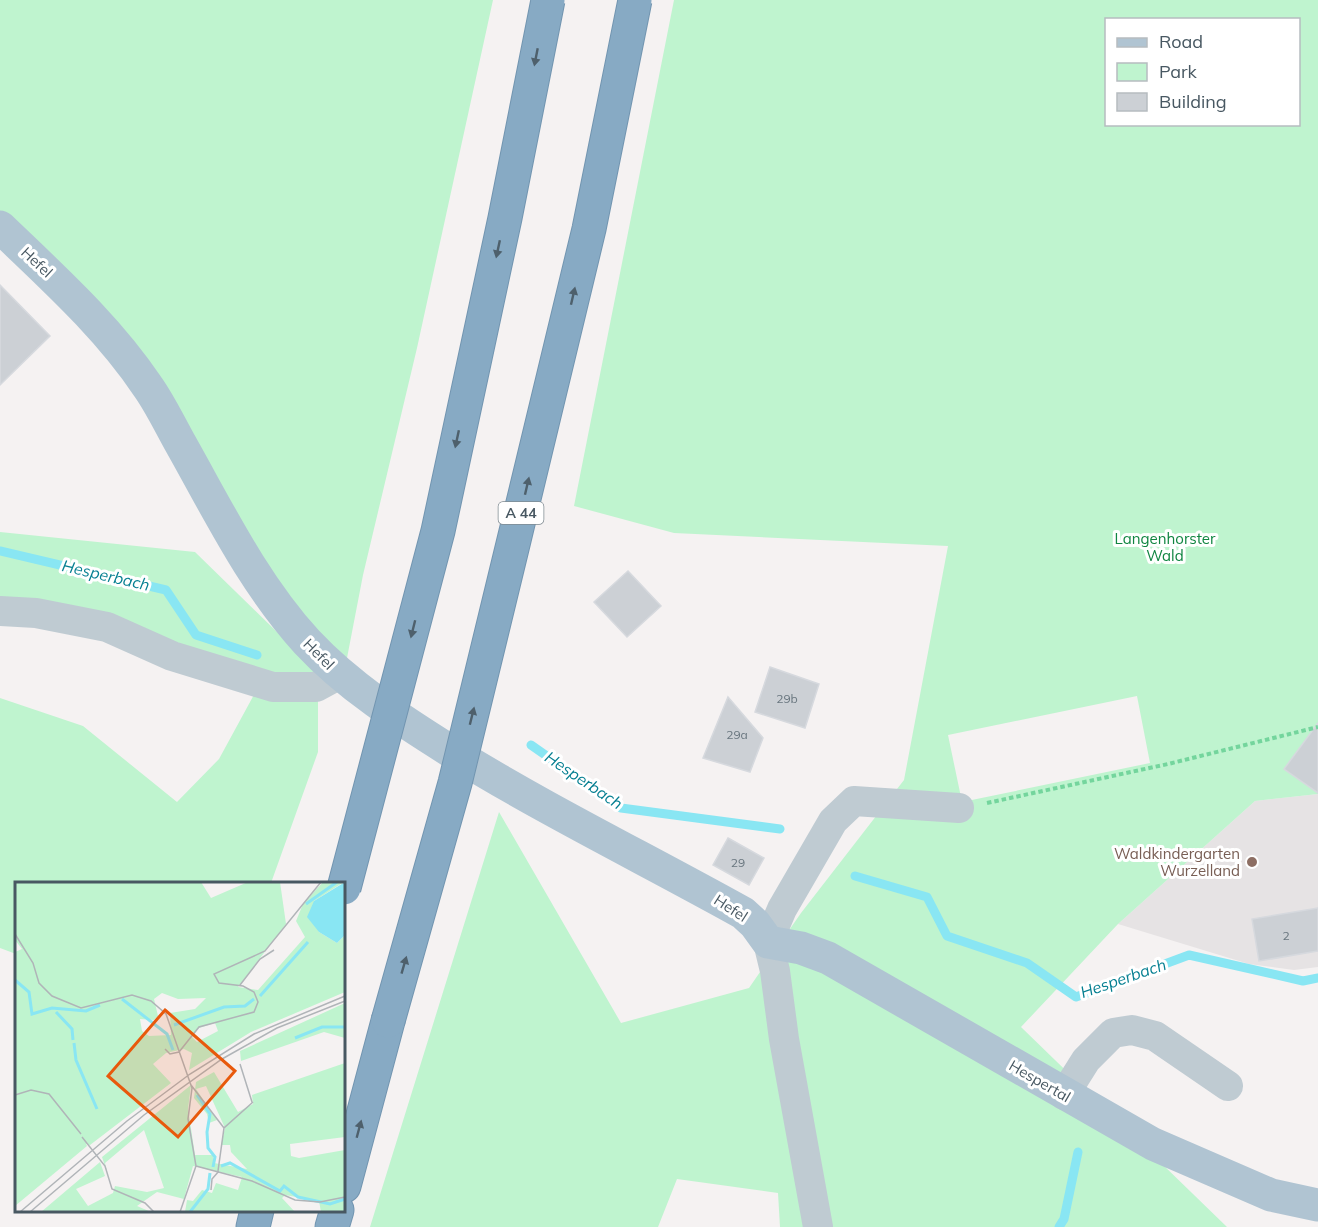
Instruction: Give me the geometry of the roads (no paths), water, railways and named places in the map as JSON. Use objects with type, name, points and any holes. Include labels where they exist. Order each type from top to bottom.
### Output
[{"type":"highway","points":[[345,884],[438,531],[505,218],[548,0]]},
{"type":"highway","name":"A 44","points":[[345,1182],[455,783],[589,229],[635,0]]},
{"type":"highway","points":[[253,1227],[257,1212]]},
{"type":"highway","points":[[333,1227],[337,1212]]},
{"type":"main road","name":"Hefel","points":[[0,227],[59,282],[122,351],[150,388],[252,571],[307,643],[340,674],[411,727],[487,774],[743,913],[755,924],[768,942]]},
{"type":"main road","name":"Hespertal","points":[[768,942],[801,948],[828,958],[1064,1095],[1163,1149],[1271,1195],[1318,1205]]},
{"type":"street","points":[[0,611],[36,613],[107,627],[172,656],[273,687],[316,687],[340,674]]},
{"type":"street","points":[[768,942],[782,909],[833,821],[854,801],[959,808]]},
{"type":"street","name":"Hefel","points":[[768,942],[775,971],[784,1039],[818,1227]]},
{"type":"street","points":[[1064,1095],[1086,1060],[1113,1033],[1132,1030],[1155,1036],[1228,1086]]},
{"type":"waterway","name":"Hesperbach","points":[[0,551],[166,590],[196,635],[257,655]]},
{"type":"waterway","name":"Hesperbach","points":[[531,745],[621,808],[780,829]]},
{"type":"waterway","name":"Hesperbach","points":[[855,876],[927,897],[947,936],[1027,963],[1076,997],[1189,955],[1303,981],[1318,978]]},
{"type":"waterway","points":[[1059,1227],[1064,1219],[1078,1152]]},
{"type":"place","name":"Waldkindergarten Wurzelland","points":[[1252,862]]},
{"type":"park label","name":"Langenhorster Wald","points":[[1165,546]]}]
